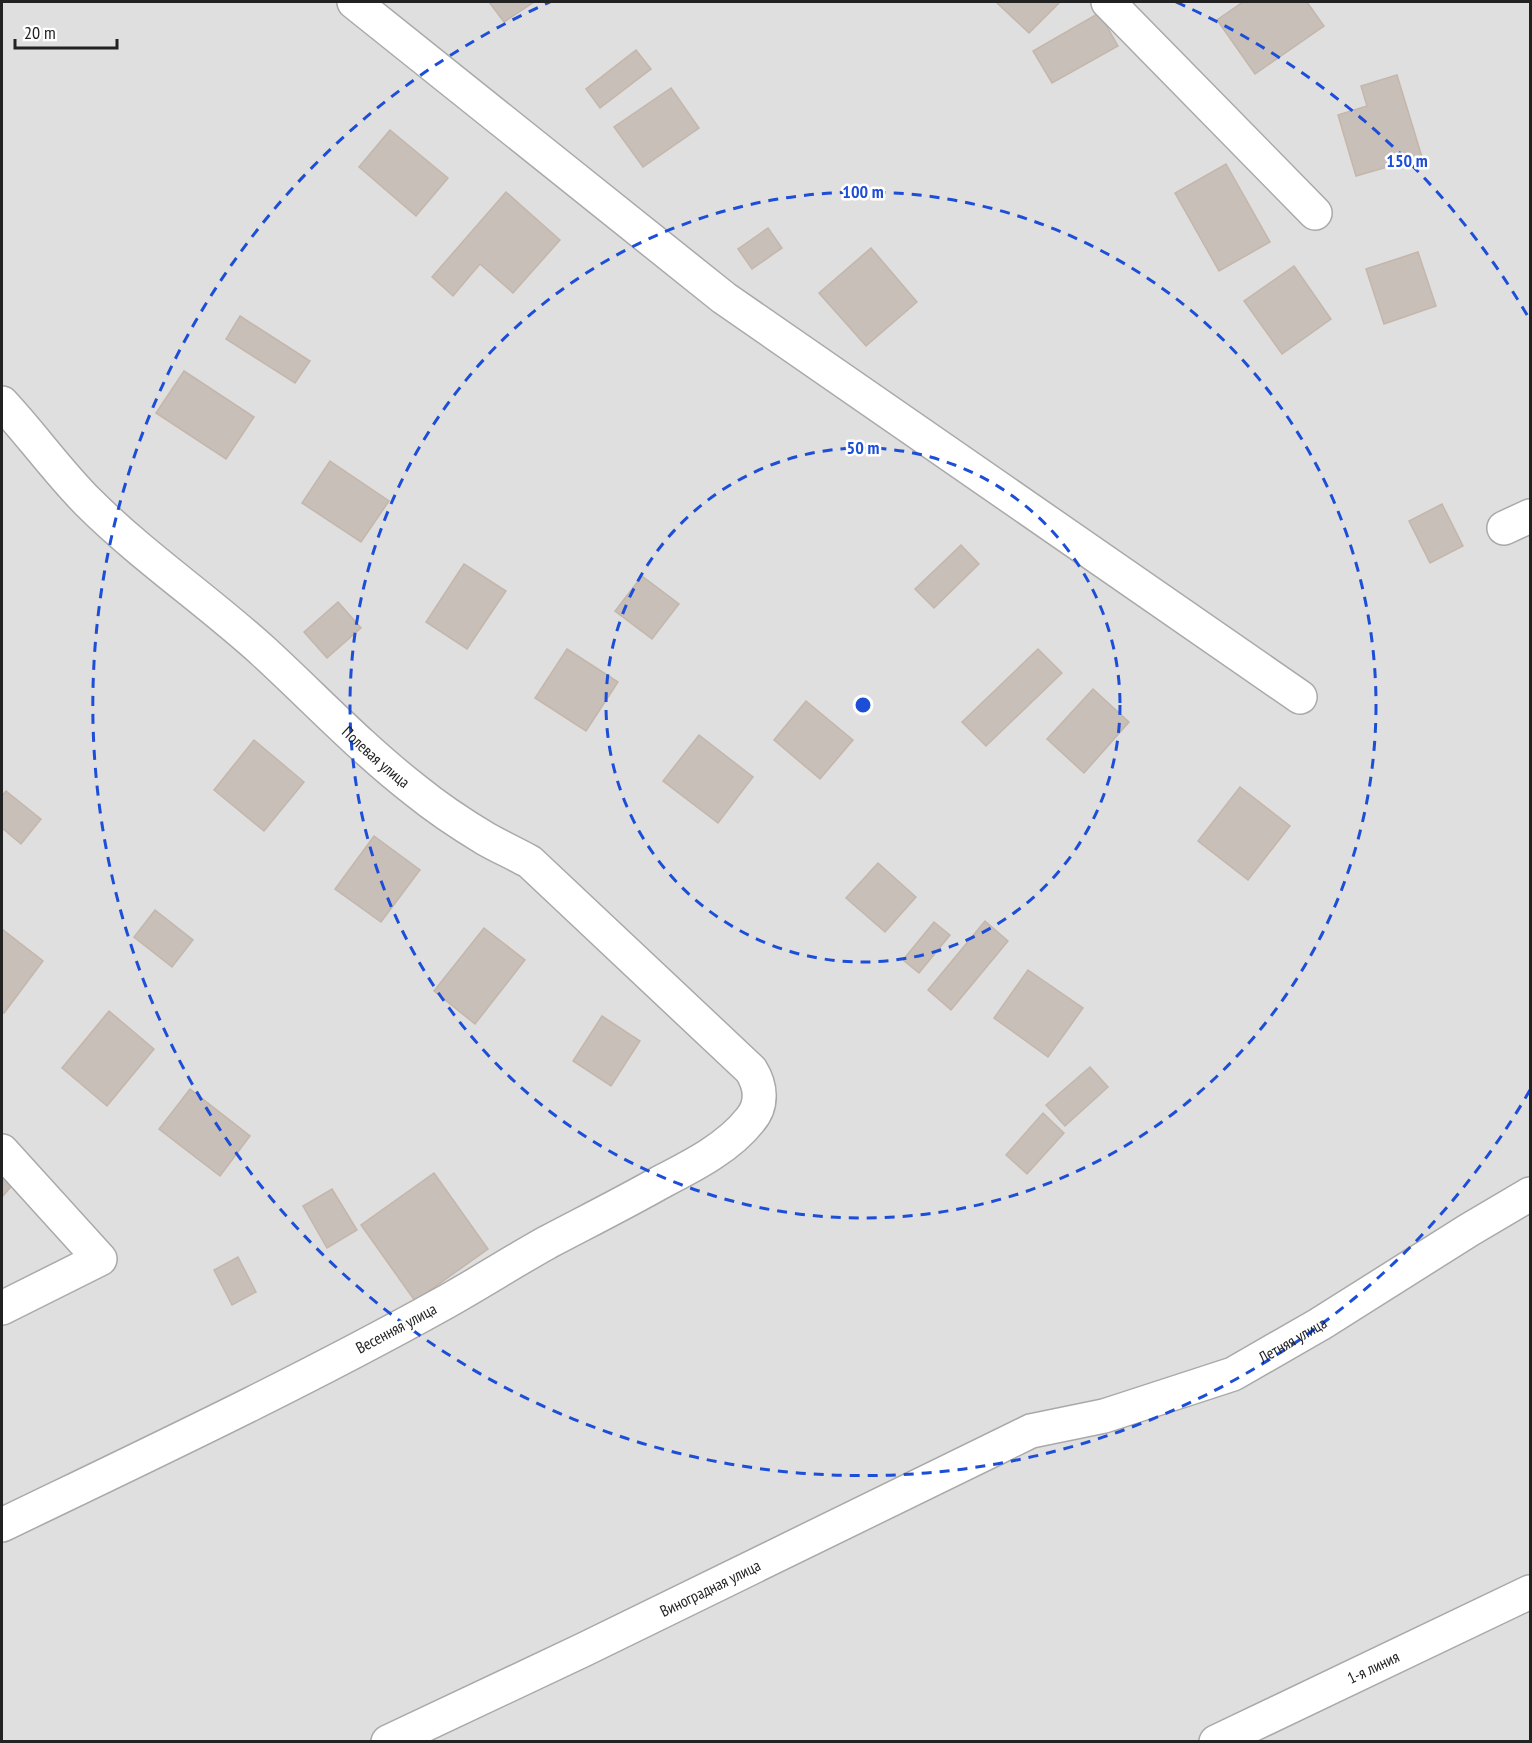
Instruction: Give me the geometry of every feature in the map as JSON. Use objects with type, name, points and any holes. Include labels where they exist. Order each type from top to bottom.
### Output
[{"type":"street","points":[[354,2],[724,298],[1300,698]]},
{"type":"street","points":[[1108,2],[1315,213]]},
{"type":"street","name":"Полевая улица","points":[[2,403],[58,471],[89,504],[158,565],[262,651],[363,746],[454,819],[530,862],[751,1070],[758,1081],[759,1094]]},
{"type":"street","name":"Весенняя улица","points":[[2,1525],[278,1390],[442,1304],[547,1243],[684,1170],[718,1148],[751,1119],[759,1106],[759,1094]]},
{"type":"street","points":[[2,1151],[100,1259],[2,1308]]},
{"type":"street","name":"Летняя улица","points":[[1031,1431],[1104,1416],[1233,1374],[1320,1324],[1530,1194]]},
{"type":"street","name":"Виноградная улица","points":[[387,1742],[583,1650],[1031,1431]]},
{"type":"street","name":"1-я линия","points":[[1216,1742],[1530,1592]]},
{"type":"shaded area","points":[[2,2],[1530,2],[1530,1741],[2,1742]]},
{"type":"building","points":[[489,2],[534,2],[504,22]]},
{"type":"building","points":[[996,2],[1060,2],[1029,33]]},
{"type":"building","points":[[1243,2],[1307,2],[1324,26],[1255,74],[1217,20]]},
{"type":"building","points":[[1099,13],[1118,46],[1052,83],[1033,51]]},
{"type":"building","points":[[636,50],[651,69],[600,108],[586,89]]},
{"type":"building","points":[[1397,75],[1422,157],[1356,176],[1338,115],[1367,106],[1361,86]]},
{"type":"building","points":[[671,88],[699,128],[643,167],[614,127]]},
{"type":"building","points":[[390,130],[448,178],[416,216],[359,167]]},
{"type":"building","points":[[1226,164],[1270,242],[1219,271],[1175,193]]},
{"type":"building","points":[[506,192],[560,240],[513,293],[480,264],[453,296],[432,277]]},
{"type":"building","points":[[768,228],[782,248],[752,269],[738,249]]},
{"type":"building","points":[[871,248],[917,302],[866,346],[819,293]]},
{"type":"building","points":[[1418,252],[1436,306],[1384,324],[1366,269]]},
{"type":"building","points":[[1294,266],[1331,319],[1282,354],[1244,301]]},
{"type":"building","points":[[240,316],[310,361],[295,383],[226,339]]},
{"type":"building","points":[[184,371],[254,417],[226,459],[156,413]]},
{"type":"building","points":[[330,461],[389,501],[361,542],[302,503]]},
{"type":"building","points":[[1442,504],[1463,546],[1430,563],[1409,521]]},
{"type":"building","points":[[961,545],[979,564],[934,608],[915,589]]},
{"type":"building","points":[[464,564],[506,591],[467,649],[426,622]]},
{"type":"building","points":[[642,576],[679,604],[652,639],[615,611]]},
{"type":"building","points":[[338,602],[361,628],[327,658],[304,632]]},
{"type":"building","points":[[567,649],[618,682],[586,731],[535,698]]},
{"type":"building","points":[[1038,649],[1062,673],[986,746],[962,722]]},
{"type":"building","points":[[1093,689],[1129,722],[1084,773],[1047,739]]},
{"type":"building","points":[[806,701],[853,740],[820,779],[774,740]]},
{"type":"building","points":[[699,735],[753,777],[718,823],[663,781]]},
{"type":"building","points":[[254,740],[304,782],[264,831],[214,790]]},
{"type":"building","points":[[1240,787],[1290,826],[1248,880],[1198,841]]},
{"type":"building","points":[[6,791],[41,819],[21,844],[2,828],[2,796]]},
{"type":"building","points":[[374,836],[420,870],[381,922],[335,889]]},
{"type":"building","points":[[878,863],[916,897],[885,932],[846,898]]},
{"type":"building","points":[[155,910],[193,940],[172,967],[134,937]]},
{"type":"building","points":[[985,921],[1008,941],[951,1010],[928,990]]},
{"type":"building","points":[[934,922],[950,935],[919,973],[903,960]]},
{"type":"building","points":[[484,928],[525,960],[475,1024],[434,991]]},
{"type":"building","points":[[2,929],[43,961],[4,1013],[2,1011]]},
{"type":"building","points":[[1028,970],[1083,1008],[1048,1057],[994,1018]]},
{"type":"building","points":[[109,1011],[154,1049],[107,1106],[62,1068]]},
{"type":"building","points":[[602,1016],[640,1041],[611,1086],[573,1061]]},
{"type":"building","points":[[1090,1067],[1108,1087],[1065,1126],[1046,1105]]},
{"type":"building","points":[[190,1089],[250,1136],[220,1176],[159,1129]]},
{"type":"building","points":[[1043,1113],[1064,1133],[1027,1174],[1006,1155]]},
{"type":"building","points":[[2,1170],[15,1182],[2,1197]]},
{"type":"building","points":[[434,1173],[488,1249],[415,1301],[361,1225]]},
{"type":"building","points":[[332,1189],[357,1230],[327,1248],[303,1206]]},
{"type":"building","points":[[238,1257],[256,1292],[232,1305],[214,1270]]}]
